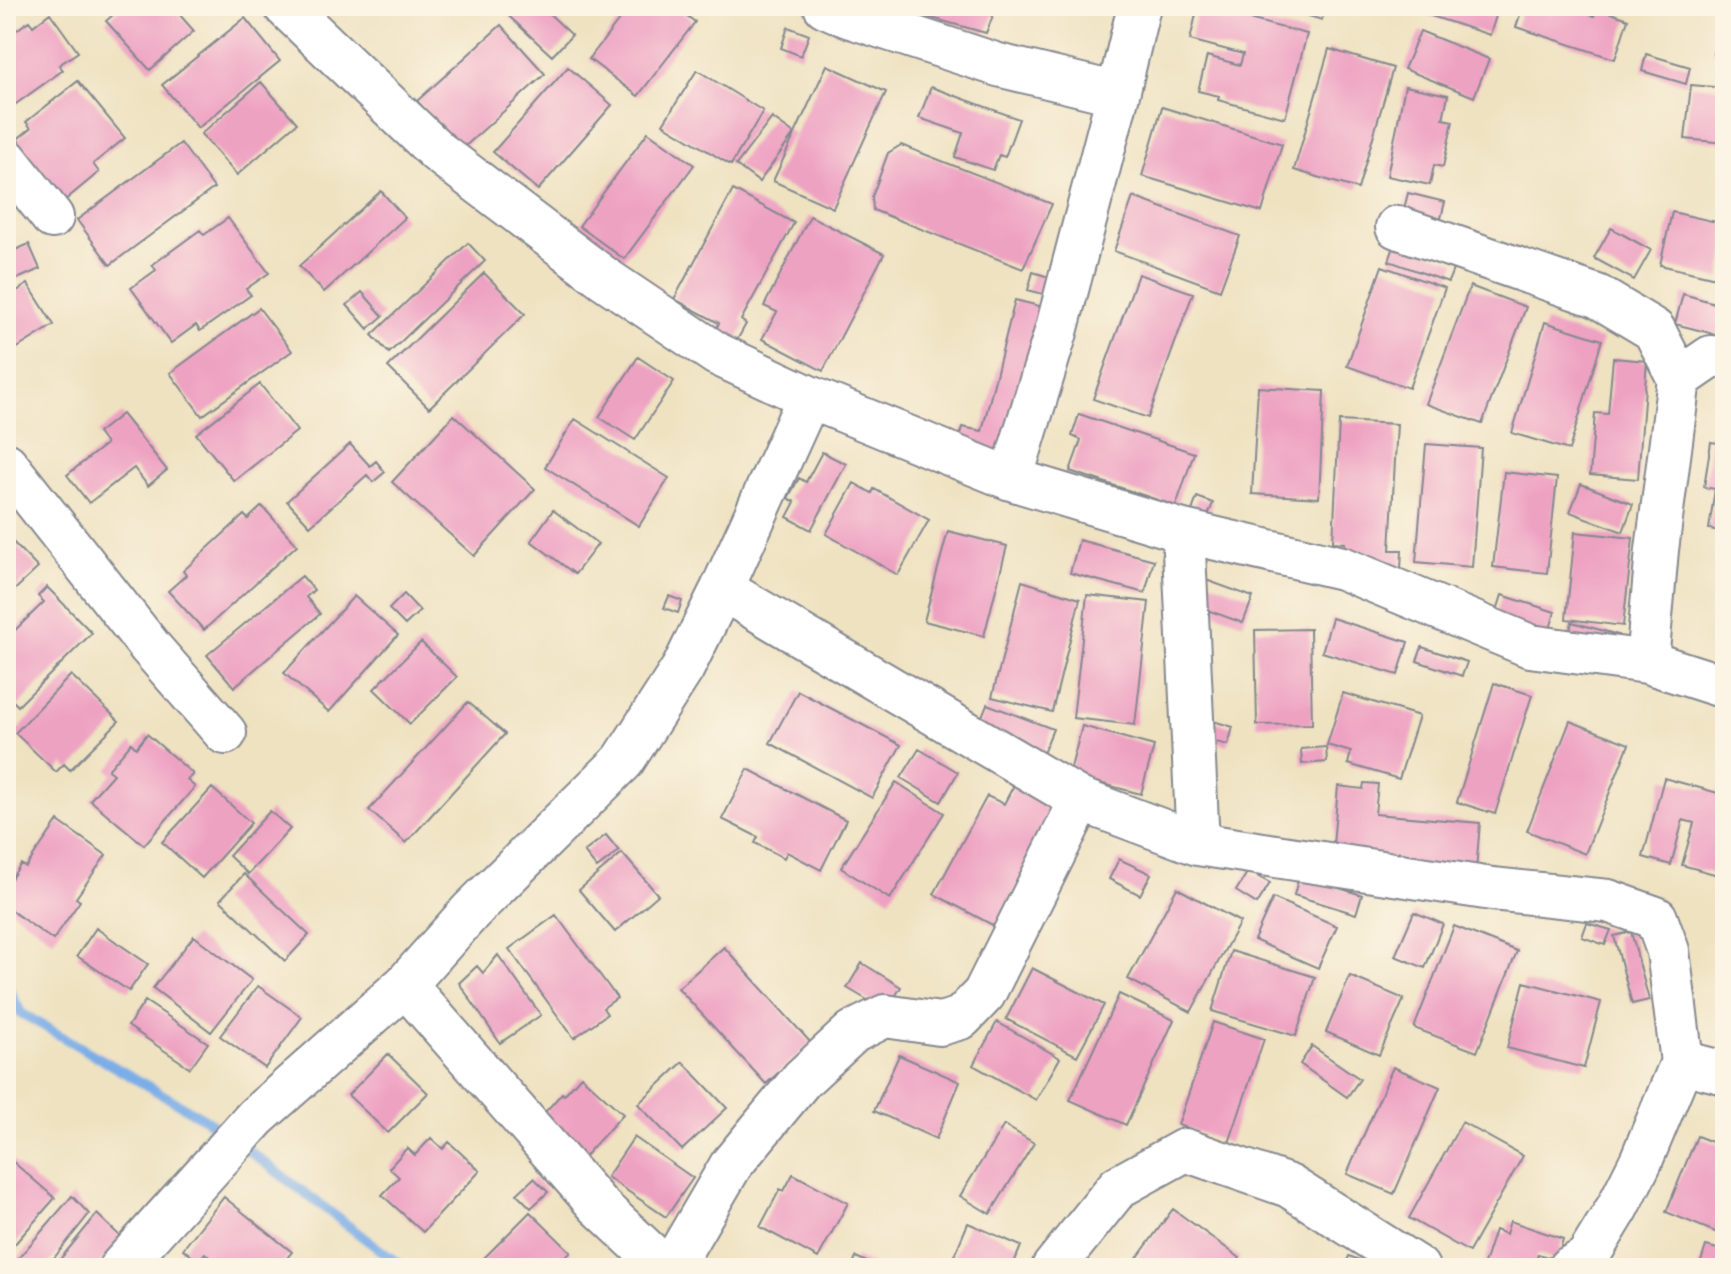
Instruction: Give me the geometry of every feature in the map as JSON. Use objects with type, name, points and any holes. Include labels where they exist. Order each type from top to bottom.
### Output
[{"type":"street","points":[[285,6],[438,152],[604,278],[717,354],[809,397],[1011,479],[1183,531],[1342,568],[1530,646],[1647,662],[1725,687]]},
{"type":"street","points":[[825,6],[998,65],[1118,94]]},
{"type":"street","points":[[1011,479],[1056,332],[1139,6]]},
{"type":"street","points":[[6,159],[52,217]]},
{"type":"street","points":[[1397,227],[1597,296],[1705,365],[1657,550],[1647,662]]},
{"type":"street","points":[[120,1268],[256,1117],[405,985],[471,911],[623,761],[683,668],[809,397]]},
{"type":"street","points":[[6,464],[150,647],[225,733]]},
{"type":"street","points":[[1183,531],[1198,844]]},
{"type":"street","points":[[722,589],[1081,800],[1198,844],[1492,889],[1608,901],[1656,918],[1668,951],[1682,1062],[1641,1161],[1618,1207],[1587,1258],[1569,1268]]},
{"type":"street","points":[[671,1268],[731,1165],[802,1079],[853,1032],[885,1016],[940,1024],[961,1018],[984,994],[1081,800]]},
{"type":"street","points":[[405,985],[598,1205],[665,1268]]},
{"type":"street","points":[[1682,1062],[1725,1073]]},
{"type":"street","points":[[1053,1268],[1118,1187],[1185,1150],[1289,1186],[1418,1268]]},
{"type":"building","points":[[123,6],[172,6],[194,31],[150,70],[106,21]]},
{"type":"building","points":[[498,6],[541,6],[572,35],[552,56]]},
{"type":"building","points":[[630,6],[674,6],[695,22],[638,96],[589,59]]},
{"type":"building","points":[[924,6],[997,6],[986,33],[921,15]]},
{"type":"building","points":[[1198,6],[1307,34],[1285,118],[1218,100],[1219,96],[1198,91],[1207,56],[1240,65],[1243,54],[1190,40]]},
{"type":"building","points":[[1276,6],[1325,6],[1322,20]]},
{"type":"building","points":[[1421,6],[1499,6],[1490,35],[1419,12]]},
{"type":"building","points":[[1523,6],[1564,6],[1594,16],[1596,8],[1628,19],[1615,59],[1516,27]]},
{"type":"building","points":[[1725,6],[1725,57],[1713,54]]},
{"type":"building","points":[[50,13],[78,52],[59,65],[63,70],[6,111],[6,38],[29,21],[33,26]]},
{"type":"building","points":[[245,18],[280,61],[198,128],[162,85]]},
{"type":"building","points":[[501,25],[545,74],[461,150],[417,101]]},
{"type":"building","points":[[788,27],[809,35],[801,56],[781,48]]},
{"type":"building","points":[[1420,31],[1489,59],[1474,97],[1404,69]]},
{"type":"building","points":[[1329,49],[1393,68],[1358,189],[1294,170]]},
{"type":"building","points":[[1646,54],[1690,67],[1686,84],[1642,71]]},
{"type":"building","points":[[827,65],[886,92],[833,208],[773,181]]},
{"type":"building","points":[[568,67],[612,105],[538,190],[493,152]]},
{"type":"building","points":[[697,70],[763,111],[731,165],[663,124]]},
{"type":"building","points":[[78,81],[125,138],[93,164],[99,172],[64,201],[15,141],[31,128],[26,122]]},
{"type":"building","points":[[261,82],[297,123],[237,175],[201,134]]},
{"type":"building","points":[[1691,85],[1725,88],[1725,143],[1685,139]]},
{"type":"building","points":[[1405,86],[1448,95],[1443,119],[1453,121],[1443,167],[1434,165],[1430,185],[1387,176]]},
{"type":"building","points":[[931,87],[1019,119],[1005,157],[999,155],[993,170],[955,157],[963,133],[919,118]]},
{"type":"building","points":[[1162,107],[1282,144],[1262,212],[1142,176]]},
{"type":"building","points":[[772,118],[794,134],[759,182],[736,165]]},
{"type":"building","points":[[648,132],[694,165],[624,259],[579,226]]},
{"type":"building","points":[[181,143],[214,188],[110,265],[77,220]]},
{"type":"building","points":[[901,145],[1052,204],[1023,269],[873,210],[872,197],[888,153]]},
{"type":"building","points":[[733,190],[794,223],[741,320],[746,324],[735,344],[714,333],[719,323],[674,299]]},
{"type":"building","points":[[381,191],[405,218],[324,292],[299,266]]},
{"type":"building","points":[[1408,193],[1445,202],[1440,222],[1403,213]]},
{"type":"building","points":[[1133,197],[1240,236],[1220,290],[1114,251]]},
{"type":"building","points":[[1672,212],[1725,224],[1725,254],[1720,279],[1660,265]]},
{"type":"building","points":[[810,216],[884,254],[823,371],[762,339],[777,312],[764,306]]},
{"type":"building","points":[[228,218],[269,273],[246,289],[251,295],[200,331],[196,325],[171,343],[131,288],[156,270],[152,265],[200,230],[204,235]]},
{"type":"building","points":[[1611,228],[1651,250],[1634,280],[1594,258]]},
{"type":"building","points":[[1396,241],[1456,262],[1448,282],[1389,261]]},
{"type":"building","points":[[468,243],[485,261],[389,353],[372,335]]},
{"type":"building","points":[[29,244],[40,269],[6,284],[6,254]]},
{"type":"building","points":[[1382,266],[1445,288],[1409,388],[1347,366]]},
{"type":"building","points":[[1033,272],[1052,278],[1047,295],[1028,290]]},
{"type":"building","points":[[484,273],[525,314],[429,408],[388,367]]},
{"type":"building","points":[[1138,274],[1193,293],[1148,418],[1093,399]]},
{"type":"building","points":[[28,284],[54,325],[6,355],[6,298]]},
{"type":"building","points":[[1470,286],[1526,307],[1482,424],[1426,404]]},
{"type":"building","points":[[362,292],[383,316],[368,329],[347,305]]},
{"type":"building","points":[[1683,294],[1725,306],[1718,335],[1675,324]]},
{"type":"building","points":[[1015,300],[1043,307],[1003,466],[955,454],[962,427],[982,431]]},
{"type":"building","points":[[259,308],[292,351],[202,416],[170,373]]},
{"type":"building","points":[[1545,322],[1602,340],[1569,450],[1512,433]]},
{"type":"building","points":[[638,357],[674,381],[635,440],[599,417]]},
{"type":"building","points":[[1613,358],[1647,361],[1638,479],[1590,475],[1595,413],[1608,414]]},
{"type":"building","points":[[260,384],[297,431],[234,481],[196,434]]},
{"type":"building","points":[[1258,387],[1324,391],[1319,498],[1252,494]]},
{"type":"building","points":[[122,414],[167,470],[148,486],[134,468],[89,503],[67,475],[106,444],[98,433]]},
{"type":"building","points":[[1079,414],[1194,453],[1176,506],[1070,471],[1081,440],[1072,436]]},
{"type":"building","points":[[454,415],[535,489],[474,556],[392,482]]},
{"type":"building","points":[[575,419],[669,478],[639,526],[545,467]]},
{"type":"building","points":[[1339,421],[1397,424],[1390,550],[1402,550],[1401,569],[1343,566],[1345,543],[1333,542]]},
{"type":"building","points":[[1711,442],[1725,444],[1725,532],[1709,529],[1715,489],[1704,487]]},
{"type":"building","points":[[350,444],[370,466],[376,461],[385,472],[373,482],[367,475],[310,526],[287,501]]},
{"type":"building","points":[[1426,444],[1481,448],[1472,567],[1416,562]]},
{"type":"building","points":[[822,452],[846,464],[811,530],[787,517],[795,502],[788,498],[799,478],[806,482]]},
{"type":"building","points":[[1504,472],[1557,478],[1547,573],[1493,567]]},
{"type":"building","points":[[854,483],[872,493],[874,489],[929,520],[898,575],[826,534]]},
{"type":"building","points":[[1581,484],[1633,504],[1623,532],[1570,512]]},
{"type":"building","points":[[1197,497],[1213,503],[1202,531],[1187,525]]},
{"type":"building","points":[[262,506],[297,545],[204,630],[168,591],[186,575],[183,571],[244,515],[248,519]]},
{"type":"building","points":[[553,510],[598,544],[575,574],[531,541]]},
{"type":"building","points":[[948,531],[1007,546],[984,636],[924,621]]},
{"type":"building","points":[[1575,532],[1633,538],[1623,626],[1566,619]]},
{"type":"building","points":[[6,535],[38,568],[6,598]]},
{"type":"building","points":[[1079,540],[1154,560],[1145,593],[1070,573]]},
{"type":"building","points":[[302,576],[314,590],[306,597],[320,614],[234,687],[207,655]]},
{"type":"building","points":[[1206,580],[1253,597],[1243,623],[1196,606]]},
{"type":"building","points":[[1022,581],[1080,599],[1052,712],[992,697]]},
{"type":"building","points":[[47,587],[92,633],[18,706],[6,694],[6,639],[44,602],[38,596]]},
{"type":"building","points":[[404,594],[420,611],[405,625],[389,609]]},
{"type":"building","points":[[1087,595],[1149,602],[1135,725],[1073,718]]},
{"type":"building","points":[[1502,595],[1555,612],[1548,636],[1494,620]]},
{"type":"building","points":[[354,596],[398,635],[329,712],[284,673]]},
{"type":"building","points":[[669,596],[682,601],[678,613],[664,608]]},
{"type":"building","points":[[1332,618],[1408,642],[1398,675],[1322,652]]},
{"type":"building","points":[[1572,622],[1618,635],[1613,653],[1567,641]]},
{"type":"building","points":[[1310,629],[1312,724],[1257,725],[1255,630]]},
{"type":"building","points":[[421,642],[457,677],[410,724],[374,689]]},
{"type":"building","points":[[1422,647],[1467,662],[1462,676],[1417,661]]},
{"type":"building","points":[[71,675],[119,721],[70,770],[64,764],[56,772],[15,733]]},
{"type":"building","points":[[1494,683],[1532,695],[1495,814],[1457,802]]},
{"type":"building","points":[[798,691],[901,745],[872,798],[770,743]]},
{"type":"building","points":[[1343,693],[1419,716],[1399,779],[1348,764],[1351,752],[1327,745]]},
{"type":"building","points":[[468,702],[505,734],[406,843],[369,810]]},
{"type":"building","points":[[987,704],[1053,729],[1042,756],[976,731]]},
{"type":"building","points":[[1213,721],[1233,727],[1228,745],[1208,740]]},
{"type":"building","points":[[1570,721],[1629,744],[1585,854],[1527,831]]},
{"type":"building","points":[[1082,726],[1154,746],[1141,794],[1069,775]]},
{"type":"building","points":[[147,734],[193,774],[187,780],[195,787],[144,845],[90,800],[113,774],[108,770],[131,743],[136,748]]},
{"type":"building","points":[[1326,747],[1327,762],[1302,764],[1301,749]]},
{"type":"building","points":[[919,749],[958,772],[941,802],[901,778]]},
{"type":"building","points":[[748,769],[846,820],[821,870],[787,852],[784,858],[755,843],[758,837],[722,819]]},
{"type":"building","points":[[1664,778],[1725,795],[1718,821],[1725,823],[1725,877],[1682,865],[1694,823],[1683,820],[1671,865],[1643,857]]},
{"type":"building","points":[[1016,781],[1061,806],[996,927],[934,894],[987,796],[1004,804]]},
{"type":"building","points":[[896,782],[944,813],[890,899],[841,868]]},
{"type":"building","points":[[1364,783],[1378,784],[1375,814],[1480,823],[1476,870],[1332,857],[1338,786],[1363,789]]},
{"type":"building","points":[[212,788],[251,823],[202,878],[162,842]]},
{"type":"building","points":[[270,811],[290,829],[248,874],[229,856]]},
{"type":"building","points":[[58,821],[106,855],[76,898],[80,901],[53,940],[6,907],[6,886],[21,864],[26,867]]},
{"type":"building","points":[[606,835],[619,851],[597,868],[584,852]]},
{"type":"building","points":[[622,853],[658,895],[615,932],[579,890]]},
{"type":"building","points":[[1119,859],[1151,874],[1140,895],[1109,879]]},
{"type":"building","points":[[1248,871],[1270,883],[1257,904],[1236,891]]},
{"type":"building","points":[[244,874],[309,935],[285,961],[220,900]]},
{"type":"building","points":[[1299,876],[1362,895],[1356,914],[1294,895]]},
{"type":"building","points":[[1177,888],[1240,922],[1191,1012],[1128,979]]},
{"type":"building","points":[[1273,898],[1337,926],[1318,968],[1254,940]]},
{"type":"building","points":[[1414,912],[1443,924],[1425,968],[1395,956]]},
{"type":"building","points":[[556,915],[617,998],[603,1008],[607,1014],[574,1038],[509,949]]},
{"type":"building","points":[[1587,923],[1611,930],[1605,945],[1582,937]]},
{"type":"building","points":[[1454,926],[1517,951],[1477,1052],[1414,1028]]},
{"type":"building","points":[[96,928],[148,964],[129,991],[77,956]]},
{"type":"building","points":[[1631,932],[1649,1000],[1632,1004],[1614,936]]},
{"type":"building","points":[[194,936],[252,980],[211,1032],[153,988]]},
{"type":"building","points":[[724,947],[811,1043],[766,1084],[678,988]]},
{"type":"building","points":[[1231,951],[1315,977],[1296,1036],[1212,1011]]},
{"type":"building","points":[[498,955],[541,1015],[500,1043],[459,983],[477,966],[483,973]]},
{"type":"building","points":[[862,963],[901,987],[886,1011],[847,988]]},
{"type":"building","points":[[1032,968],[1104,1005],[1077,1056],[1006,1019]]},
{"type":"building","points":[[1350,976],[1404,999],[1379,1055],[1326,1032]]},
{"type":"building","points":[[1524,982],[1601,1002],[1584,1068],[1507,1048]]},
{"type":"building","points":[[258,986],[302,1017],[265,1068],[220,1036]]},
{"type":"building","points":[[1119,994],[1174,1020],[1126,1125],[1070,1100]]},
{"type":"building","points":[[145,1001],[208,1043],[190,1068],[128,1026]]},
{"type":"building","points":[[997,1022],[1060,1058],[1036,1100],[973,1065]]},
{"type":"building","points":[[1213,1022],[1264,1039],[1229,1143],[1178,1125]]},
{"type":"building","points":[[1312,1046],[1360,1079],[1347,1097],[1300,1064]]},
{"type":"building","points":[[388,1054],[428,1093],[388,1133],[348,1095]]},
{"type":"building","points":[[899,1055],[960,1082],[936,1139],[874,1111]]},
{"type":"building","points":[[683,1062],[727,1108],[682,1150],[638,1104]]},
{"type":"building","points":[[1393,1067],[1440,1087],[1394,1194],[1347,1174]]},
{"type":"building","points":[[581,1076],[623,1114],[584,1157],[540,1118]]},
{"type":"building","points":[[1462,1122],[1523,1156],[1469,1252],[1409,1218]]},
{"type":"building","points":[[1004,1125],[1034,1143],[990,1214],[960,1196]]},
{"type":"building","points":[[1697,1136],[1725,1147],[1725,1236],[1666,1212]]},
{"type":"building","points":[[634,1137],[693,1178],[666,1217],[607,1177]]},
{"type":"building","points":[[431,1138],[443,1149],[449,1142],[480,1171],[423,1232],[382,1195],[399,1177],[389,1168],[407,1148],[415,1155]]},
{"type":"building","points":[[12,1161],[55,1198],[6,1254],[6,1168]]},
{"type":"building","points":[[793,1174],[848,1203],[818,1258],[760,1227],[780,1189],[784,1191]]},
{"type":"building","points":[[534,1178],[548,1192],[531,1208],[517,1194]]},
{"type":"building","points":[[72,1196],[89,1214],[46,1268],[10,1268]]},
{"type":"building","points":[[224,1197],[292,1252],[279,1268],[247,1268],[240,1263],[236,1268],[224,1268],[205,1253],[198,1261],[183,1249]]},
{"type":"building","points":[[1173,1209],[1240,1258],[1233,1268],[1130,1268]]},
{"type":"building","points":[[530,1212],[571,1252],[555,1268],[474,1268]]},
{"type":"building","points":[[97,1214],[122,1238],[96,1268],[53,1268]]},
{"type":"building","points":[[1510,1221],[1563,1239],[1557,1260],[1538,1254],[1533,1268],[1483,1267],[1495,1230],[1506,1234]]},
{"type":"building","points":[[968,1223],[1021,1246],[1012,1268],[949,1268]]},
{"type":"building","points":[[1706,1246],[1725,1251],[1724,1268],[1699,1268]]},
{"type":"building","points":[[1349,1256],[1379,1268],[1344,1268]]},
{"type":"building","points":[[856,1257],[880,1268],[851,1268]]},
{"type":"waterway","points":[[6,983],[21,1013],[228,1135]]},
{"type":"waterway","points":[[244,1147],[404,1268]]}]
